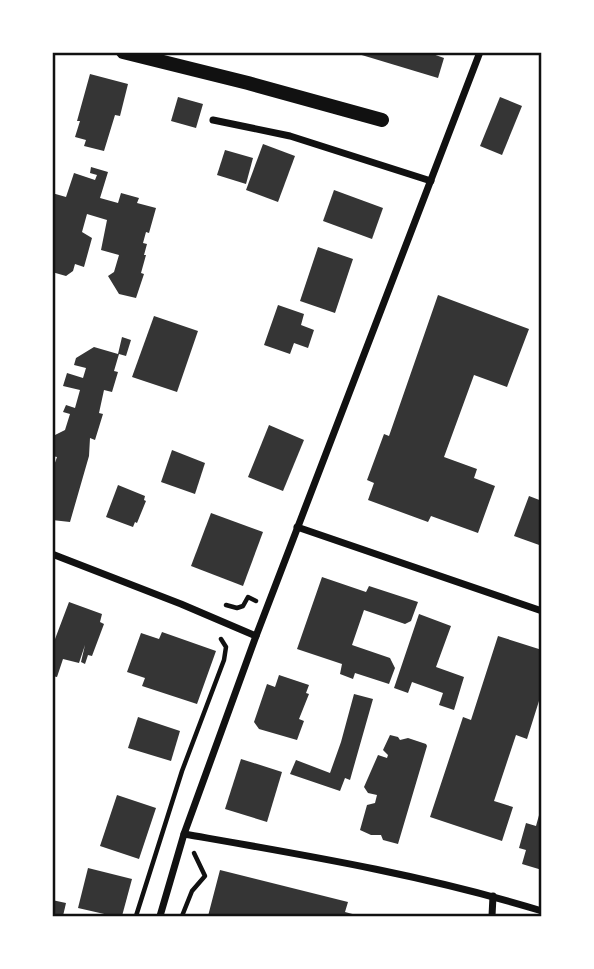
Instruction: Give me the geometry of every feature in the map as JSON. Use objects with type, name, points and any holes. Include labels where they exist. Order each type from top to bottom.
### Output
[{"type":"main road","points":[[123,52],[382,120]]},
{"type":"street","points":[[160,916],[184,834],[267,605],[480,52]]},
{"type":"street","points":[[213,120],[289,136],[431,181]]},
{"type":"street","points":[[297,527],[541,611]]},
{"type":"street","points":[[52,554],[256,636]]},
{"type":"street","points":[[184,834],[330,860],[493,896],[541,911]]},
{"type":"street","points":[[492,916],[493,896]]},
{"type":"path","points":[[218,602],[237,608],[243,606],[248,597],[267,605]]},
{"type":"path","points":[[136,916],[174,793],[227,652],[224,642],[215,635]]},
{"type":"path","points":[[182,916],[192,891],[205,876]]},
{"type":"building","points":[[427,52],[444,58],[438,78],[355,53]]},
{"type":"building","points":[[90,74],[128,84],[120,116],[115,115],[104,151],[84,146],[86,140],[75,137]]},
{"type":"building","points":[[178,97],[203,104],[196,128],[171,121]]},
{"type":"building","points":[[500,97],[522,106],[502,155],[480,146]]},
{"type":"building","points":[[263,144],[295,156],[278,202],[246,190]]},
{"type":"building","points":[[225,150],[253,158],[246,184],[217,175]]},
{"type":"building","points":[[91,167],[108,172],[100,198],[118,203],[121,193],[139,198],[137,203],[156,208],[149,233],[146,232],[143,243],[147,244],[141,273],[144,274],[136,298],[119,294],[108,276],[114,272],[119,255],[101,250],[107,220],[87,214],[82,232],[92,238],[84,267],[75,264],[73,271],[66,276],[52,272],[52,193],[66,197],[74,173],[95,180],[97,175],[90,173]]},
{"type":"building","points":[[334,190],[383,208],[372,239],[323,221]]},
{"type":"building","points":[[318,247],[353,259],[335,313],[300,301]]},
{"type":"building","points":[[438,295],[529,329],[507,387],[474,375],[444,457],[477,469],[474,478],[495,486],[478,533],[431,516],[428,522],[368,500],[374,483],[367,480],[384,434],[389,436]]},
{"type":"building","points":[[278,305],[304,314],[301,325],[314,330],[308,348],[294,343],[290,354],[264,345]]},
{"type":"building","points":[[154,316],[198,331],[177,392],[132,377]]},
{"type":"building","points":[[122,337],[131,340],[126,356],[119,354],[114,371],[118,372],[112,392],[104,390],[99,413],[103,414],[95,440],[90,438],[89,456],[70,522],[52,520],[52,471],[57,457],[52,456],[52,439],[65,430],[70,414],[63,412],[66,405],[75,408],[80,390],[63,386],[67,373],[83,378],[86,368],[74,365],[76,358],[94,347],[118,354]]},
{"type":"building","points":[[269,425],[304,440],[283,491],[248,477]]},
{"type":"building","points":[[172,450],[205,463],[195,494],[161,482]]},
{"type":"building","points":[[118,485],[145,496],[146,501],[133,527],[106,517]]},
{"type":"building","points":[[529,496],[542,501],[542,546],[514,536]]},
{"type":"building","points":[[211,513],[263,532],[243,586],[191,566]]},
{"type":"building","points":[[322,577],[366,592],[369,586],[418,602],[411,621],[405,624],[364,610],[352,645],[390,658],[395,668],[389,684],[355,673],[353,679],[340,674],[342,664],[297,649]]},
{"type":"building","points":[[69,602],[102,614],[100,622],[104,624],[92,656],[88,655],[85,664],[81,662],[85,645],[79,663],[63,659],[57,677],[52,676],[52,647]]},
{"type":"building","points":[[419,614],[451,626],[436,667],[464,677],[454,710],[439,705],[443,693],[412,682],[408,693],[394,688]]},
{"type":"building","points":[[162,632],[216,651],[197,704],[142,686],[145,678],[127,672],[141,633],[159,639]]},
{"type":"building","points":[[498,636],[542,650],[542,702],[539,701],[527,739],[516,735],[494,801],[513,807],[502,841],[430,817],[463,717],[471,720]]},
{"type":"building","points":[[279,675],[309,685],[306,693],[309,694],[299,719],[304,721],[297,740],[259,729],[254,722],[267,684],[275,687]]},
{"type":"building","points":[[354,694],[373,699],[350,780],[345,778],[340,791],[290,774],[296,760],[330,773]]},
{"type":"building","points":[[138,717],[180,731],[171,761],[128,748]]},
{"type":"building","points":[[390,735],[400,740],[408,738],[427,746],[398,844],[383,840],[381,835],[371,835],[360,830],[367,805],[375,803],[377,795],[368,793],[364,787],[378,755],[387,758],[388,755],[383,750]]},
{"type":"building","points":[[241,759],[282,772],[267,822],[225,809]]},
{"type":"building","points":[[117,795],[156,808],[139,859],[100,846]]},
{"type":"building","points":[[541,808],[542,870],[522,864],[526,850],[519,848],[526,823],[536,826]]},
{"type":"building","points":[[88,868],[132,879],[122,916],[78,908]]},
{"type":"building","points":[[220,870],[348,902],[345,912],[360,916],[208,916]]},
{"type":"building","points":[[52,900],[66,903],[63,916],[52,916]]}]
